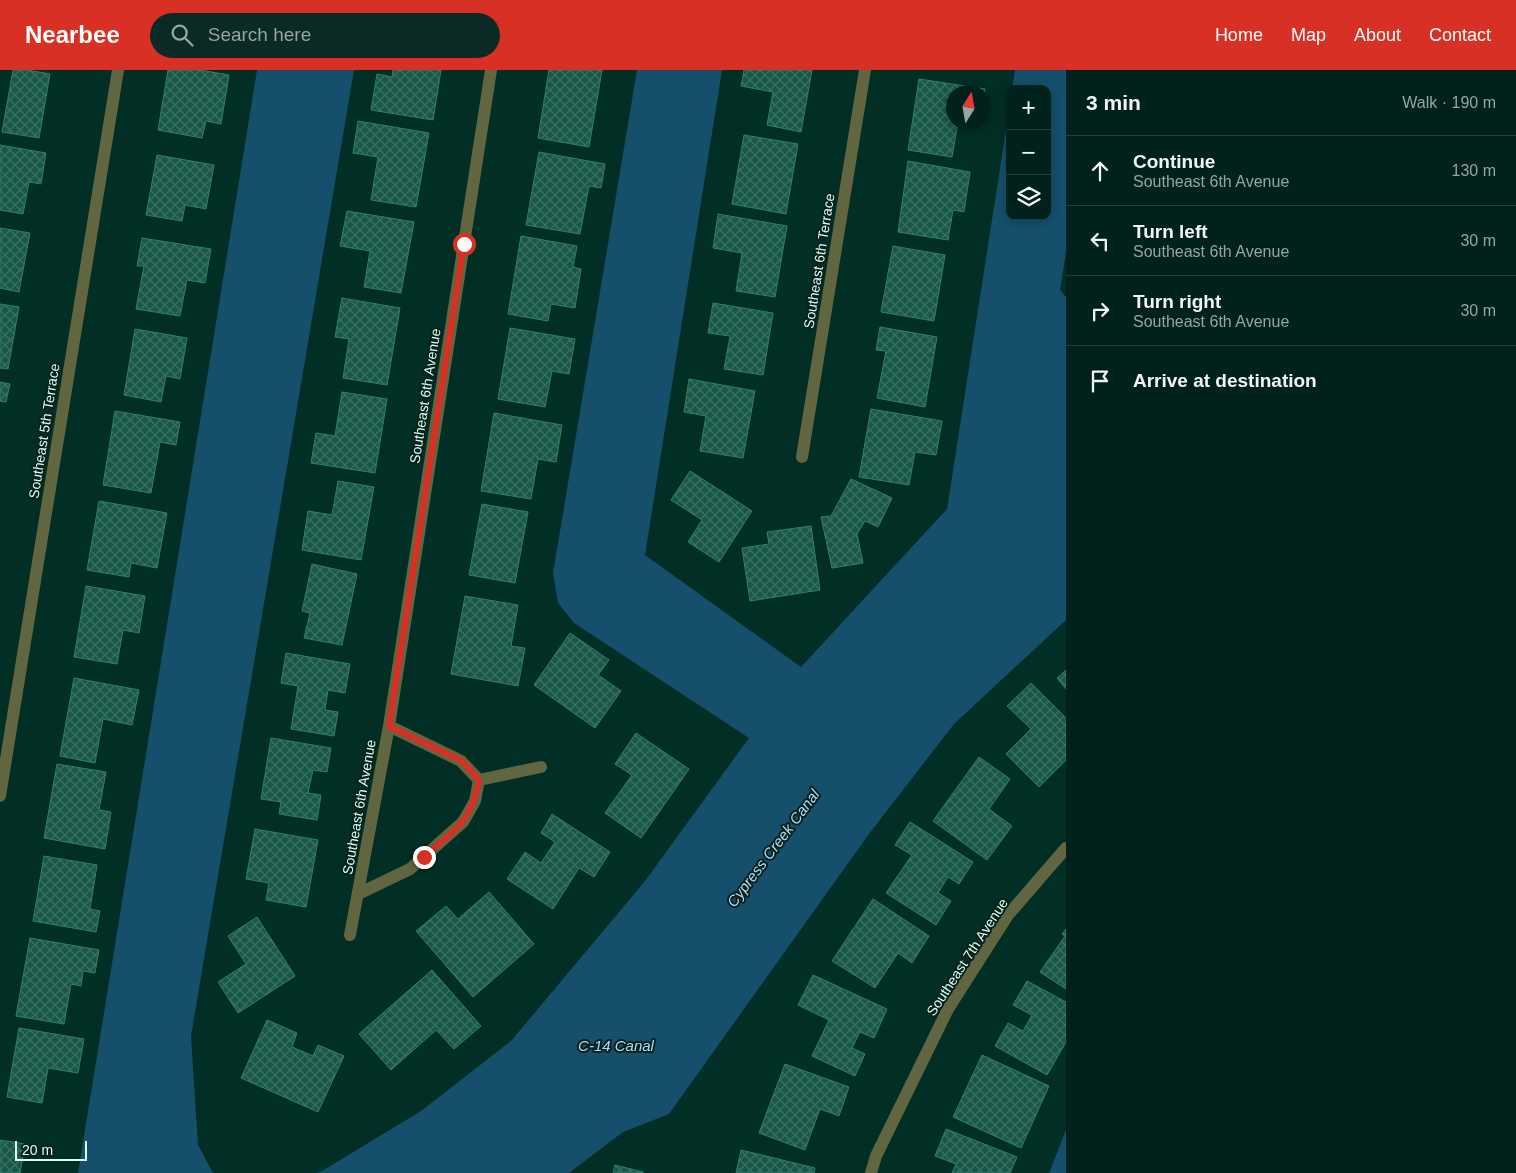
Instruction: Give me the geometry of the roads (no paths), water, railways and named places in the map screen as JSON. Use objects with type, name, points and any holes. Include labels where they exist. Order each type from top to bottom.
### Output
[{"type":"street","name":"Southeast 5th Terrace","points":[[0,796],[118,70]]},
{"type":"street","name":"Southeast 6th Avenue","points":[[350,935],[389,726],[491,70]]},
{"type":"street","name":"Southeast 6th Terrace","points":[[802,457],[866,70]]},
{"type":"street","name":"Southeast 6th Avenue","points":[[358,894],[410,869],[464,822],[474,801],[479,780],[462,761],[389,726]]},
{"type":"street","points":[[479,780],[542,767]]},
{"type":"street","name":"Southeast 7th Avenue","points":[[871,1173],[876,1156],[948,1009],[1008,916],[1066,848]]},
{"type":"water","points":[[257,70],[354,70],[191,1036],[198,1145],[213,1173],[78,1173]]},
{"type":"water","name":"C-14 Canal","points":[[637,70],[722,70],[645,555],[801,667],[947,509],[1006,130],[1006,220],[1051,220],[1051,85],[1013,85],[1015,70],[1066,70],[1066,252],[1060,290],[1066,297],[1066,620],[954,724],[869,834],[669,1114],[623,1132],[569,1173],[316,1173],[421,1111],[511,1041],[645,881],[749,738],[574,623],[558,603],[553,573]]},
{"type":"water","points":[[1066,1130],[1066,1173],[1049,1173]]},
{"type":"water label","name":"Cypress Creek Canal","points":[[773,848]]}]
